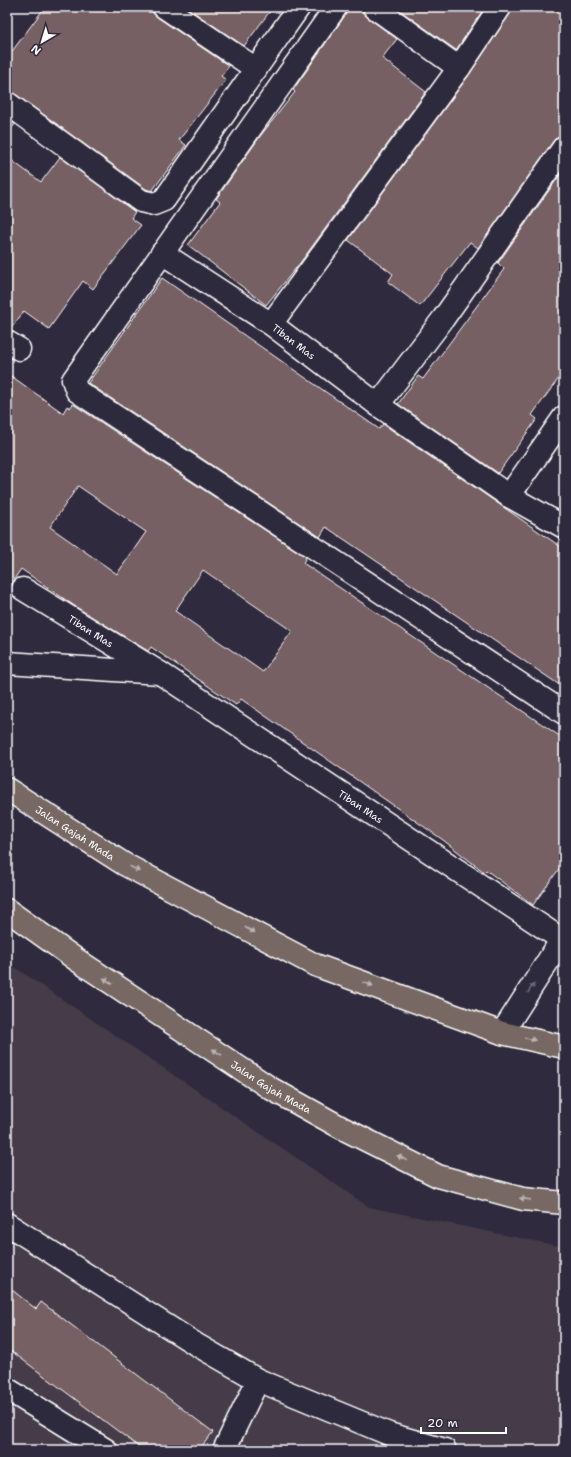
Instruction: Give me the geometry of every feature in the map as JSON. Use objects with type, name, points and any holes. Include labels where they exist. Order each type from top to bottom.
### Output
[{"type":"highway","name":"Jalan Gajah Mada","points":[[7,789],[124,864],[315,965],[502,1032],[564,1047]]},
{"type":"highway","name":"Jalan Gajah Mada","points":[[7,910],[77,960],[270,1088],[342,1128],[438,1176],[523,1199],[564,1203]]},
{"type":"street","points":[[164,7],[256,68]]},
{"type":"street","points":[[7,103],[141,201],[154,204],[164,200],[299,7]]},
{"type":"street","points":[[336,7],[72,380],[77,391],[564,713]]},
{"type":"street","points":[[374,7],[459,68]]},
{"type":"street","points":[[271,324],[459,68],[500,7]]},
{"type":"street","points":[[378,405],[443,319],[564,147]]},
{"type":"street","name":"Tiban Mas","points":[[162,252],[271,324],[378,405],[509,496],[564,527]]},
{"type":"street","points":[[509,496],[564,417]]},
{"type":"street","name":"Tiban Mas","points":[[23,589],[160,673],[563,939],[502,1032]]},
{"type":"street","name":"Tiban Mas","points":[[7,663],[160,673]]},
{"type":"street","points":[[7,1224],[197,1344],[258,1380],[389,1434],[445,1450]]},
{"type":"street","points":[[224,1450],[258,1380]]},
{"type":"street","points":[[7,1389],[106,1450]]},
{"type":"shaded area","points":[[7,962],[369,1207],[564,1247],[564,1450],[14,1450],[7,1438]]},
{"type":"building","points":[[45,7],[152,7],[153,13],[157,17],[229,66],[221,76],[226,80],[179,140],[186,145],[152,191],[146,189],[14,93],[7,91],[7,58]]},
{"type":"building","points":[[186,7],[273,7],[244,46]]},
{"type":"building","points":[[348,7],[362,7],[363,12],[367,17],[397,39],[382,58],[426,92],[300,263],[266,305],[188,245],[220,202],[216,199],[261,135],[295,92],[293,90],[346,14]]},
{"type":"building","points":[[395,7],[485,7],[456,50]]},
{"type":"building","points":[[512,7],[564,7],[564,135],[558,136],[554,140],[478,248],[470,242],[420,306],[388,282],[393,274],[348,240],[469,75],[510,14]]},
{"type":"building","points":[[7,118],[15,124],[7,135]]},
{"type":"building","points":[[7,157],[41,182],[60,157],[135,212],[131,218],[141,225],[93,289],[83,281],[49,329],[24,311],[10,330],[7,330]]},
{"type":"building","points":[[564,169],[564,371],[532,415],[537,419],[498,473],[398,404],[418,376],[423,379],[504,269],[498,263]]},
{"type":"building","points":[[162,278],[379,429],[383,424],[564,549],[564,688],[326,527],[320,537],[88,383]]},
{"type":"building","points":[[7,373],[63,413],[67,406],[70,408],[73,404],[306,557],[303,563],[564,739],[564,862],[533,905],[486,870],[484,872],[443,840],[241,699],[236,705],[151,647],[148,651],[76,607],[21,569],[7,589]],"holes":[[[78,486],[146,532],[117,574],[50,527]],[[203,570],[292,631],[263,672],[175,611]]]},
{"type":"building","points":[[7,1286],[36,1309],[41,1302],[213,1432],[199,1450],[143,1450],[7,1348]]}]
